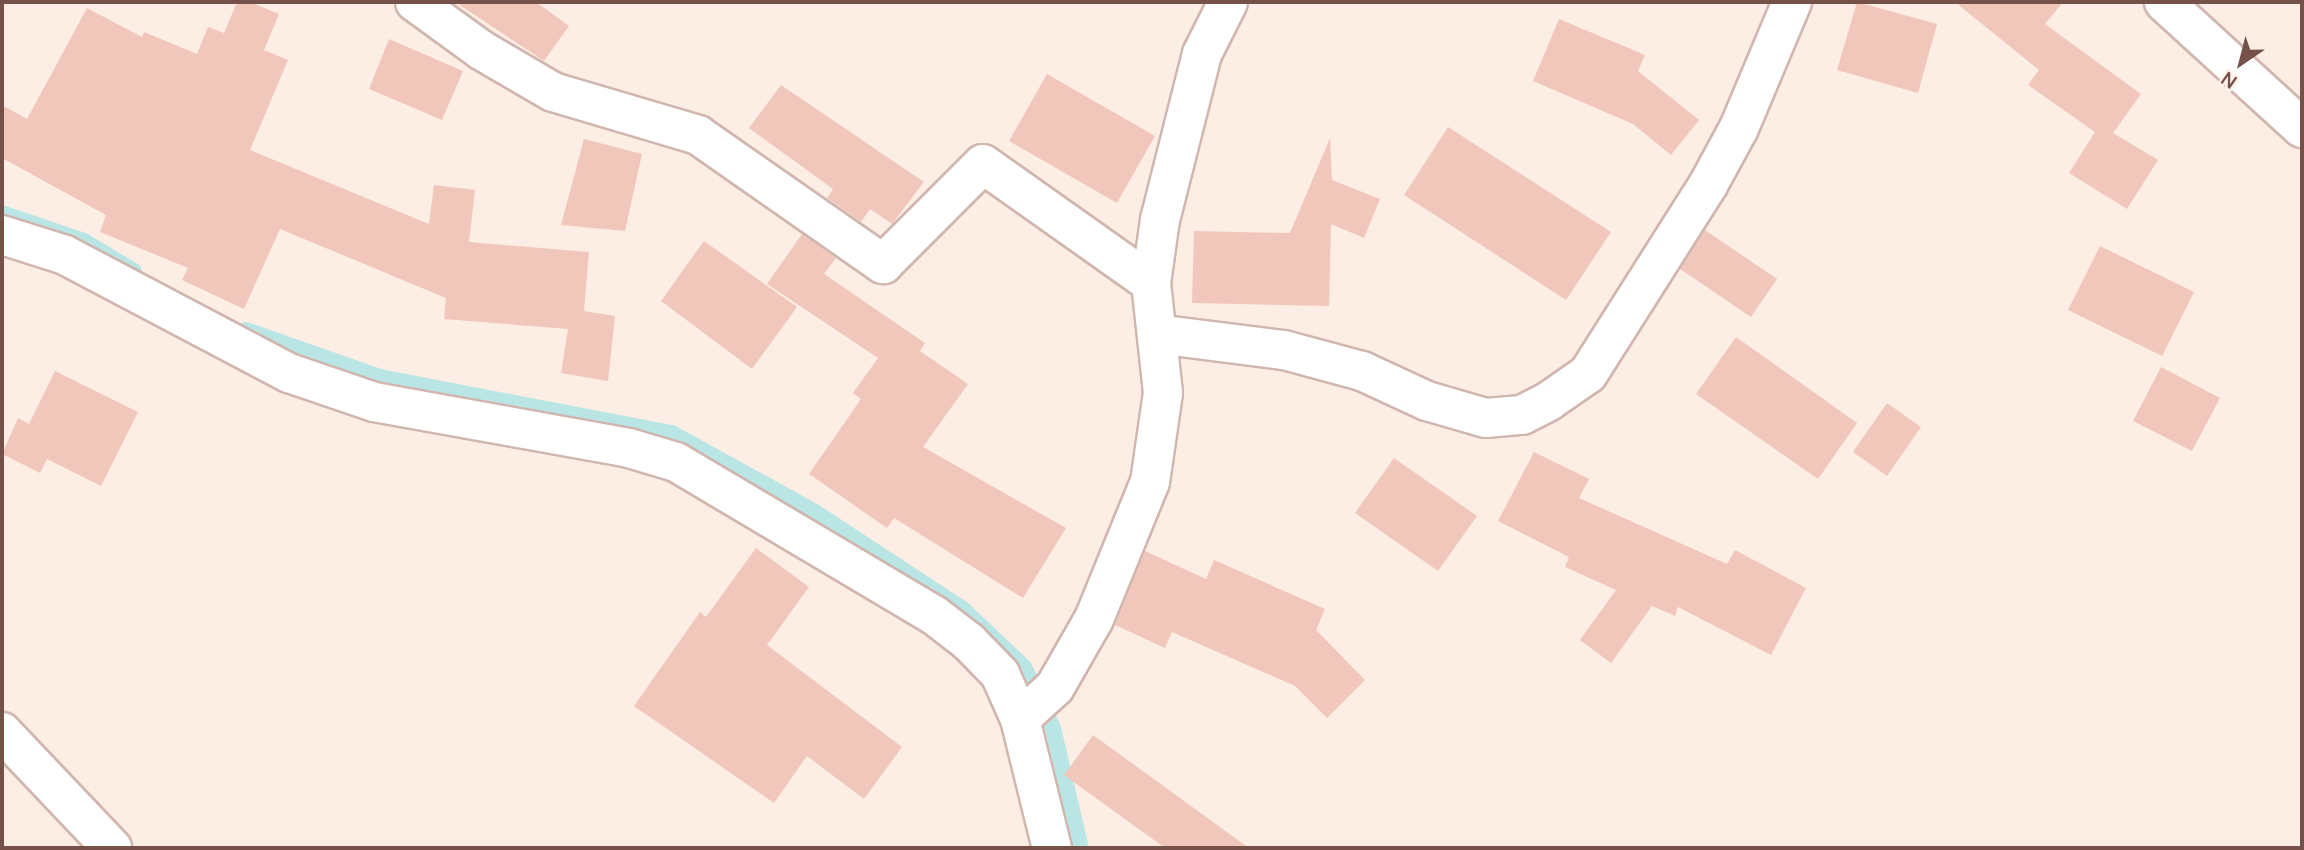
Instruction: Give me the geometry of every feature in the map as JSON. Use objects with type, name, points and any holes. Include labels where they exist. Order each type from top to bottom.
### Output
[{"type":"street","points":[[415,2],[481,50],[553,92],[698,135],[883,264],[983,164],[1151,283]]},
{"type":"street","points":[[1052,848],[1036,705],[1094,618],[1150,482],[1163,393],[1151,283],[1160,220],[1202,54],[1228,2]]},
{"type":"street","points":[[1157,334],[1284,350],[1362,371],[1427,401],[1486,418],[1522,415],[1549,401],[1588,374],[1708,185],[1739,128],[1792,2]]},
{"type":"street","points":[[2164,2],[2302,128]]},
{"type":"street","points":[[2,235],[65,256],[289,373],[374,402],[629,448],[676,462],[934,615],[1036,705]]},
{"type":"street","points":[[2,732],[112,848]]},
{"type":"building","points":[[237,2],[250,2],[279,14],[264,50],[288,60],[250,150],[429,224],[434,185],[475,190],[469,242],[589,252],[584,311],[615,316],[608,381],[561,373],[568,329],[444,319],[446,298],[280,229],[244,309],[182,280],[188,268],[100,232],[106,215],[2,158],[2,105],[27,119],[87,8],[142,37],[144,32],[197,54],[208,27],[224,33]]},
{"type":"building","points":[[455,2],[536,2],[569,26],[544,61]]},
{"type":"building","points":[[1857,2],[1937,24],[1918,93],[1837,70]]},
{"type":"building","points":[[1955,2],[2063,2],[2045,24],[2141,94],[2113,133],[2158,160],[2127,209],[2069,173],[2095,132],[2028,85],[2039,70]]},
{"type":"building","points":[[1559,19],[1645,55],[1638,71],[1699,120],[1671,155],[1633,124],[1533,81]]},
{"type":"building","points":[[389,39],[463,71],[442,120],[369,89]]},
{"type":"building","points":[[1047,74],[1155,136],[1117,203],[1009,141]]},
{"type":"building","points":[[781,85],[924,182],[892,224],[870,209],[861,222],[827,198],[833,189],[749,128]]},
{"type":"building","points":[[1448,127],[1611,232],[1566,300],[1404,195]]},
{"type":"building","points":[[1330,138],[1332,180],[1380,199],[1364,238],[1331,224],[1329,306],[1192,303],[1194,231],[1290,233]]},
{"type":"building","points":[[584,139],[642,154],[625,231],[561,225]]},
{"type":"building","points":[[1705,230],[1777,279],[1751,317],[1680,269]]},
{"type":"building","points":[[802,234],[836,258],[824,274],[925,343],[920,351],[968,384],[923,447],[1066,528],[1023,598],[894,518],[887,528],[809,474],[861,399],[853,393],[878,358],[767,284]]},
{"type":"building","points":[[704,241],[797,307],[752,369],[661,301]]},
{"type":"building","points":[[2100,246],[2194,292],[2162,356],[2068,310]]},
{"type":"building","points":[[1736,337],[1857,423],[1818,479],[1696,394]]},
{"type":"building","points":[[2161,367],[2220,398],[2192,451],[2133,421]]},
{"type":"building","points":[[55,371],[138,412],[101,486],[47,459],[40,473],[2,454],[18,418],[29,424]]},
{"type":"building","points":[[1887,403],[1921,427],[1887,476],[1853,452]]},
{"type":"building","points":[[1534,452],[1589,479],[1579,498],[1727,564],[1735,550],[1806,588],[1771,655],[1678,607],[1675,616],[1652,606],[1611,663],[1580,640],[1616,590],[1565,567],[1569,557],[1498,521]]},
{"type":"building","points":[[1394,458],[1477,516],[1438,571],[1355,513]]},
{"type":"building","points":[[756,548],[809,587],[767,645],[902,747],[864,799],[807,756],[774,803],[634,706],[700,612],[706,617]]},
{"type":"building","points":[[1145,551],[1206,579],[1214,560],[1325,609],[1316,630],[1365,680],[1327,718],[1295,686],[1172,632],[1165,648],[1115,625]]},
{"type":"building","points":[[1093,735],[1249,848],[1165,848],[1064,775]]},
{"type":"waterway","points":[[2,213],[84,241],[134,271]]},
{"type":"waterway","points":[[246,330],[380,377],[672,433],[815,512],[964,610],[1024,667],[1053,728],[1081,848]]}]
